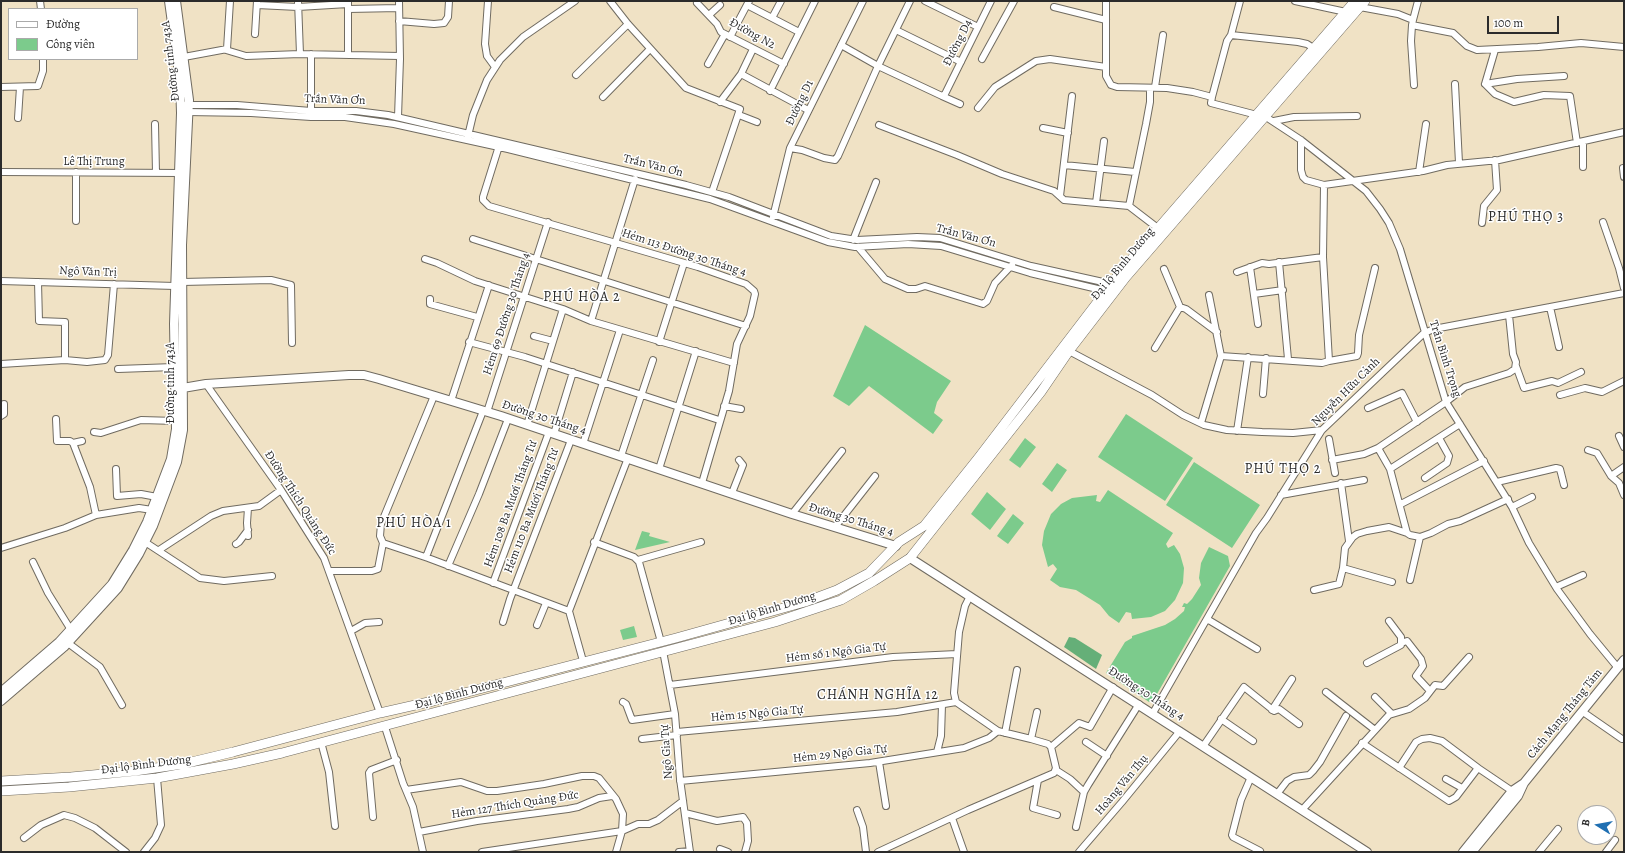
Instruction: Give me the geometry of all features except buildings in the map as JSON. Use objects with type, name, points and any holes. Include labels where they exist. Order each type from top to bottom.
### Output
[{"type":"highway","name":"Đại lộ Bình Dương","points":[[1,791],[157,778],[233,764],[385,726],[662,646],[805,602],[837,590],[869,572],[899,543],[924,526],[1109,287],[1159,229],[1265,118],[1315,49],[1346,12],[1360,3]]},
{"type":"highway","name":"Đại lộ Bình Dương","points":[[1,781],[71,777],[156,768],[226,754],[583,661],[775,622],[841,600],[910,557],[1041,392],[1069,351],[1126,277],[1265,118],[1360,3]]},
{"type":"highway","points":[[899,543],[911,543],[914,548],[910,557],[902,560],[897,557],[895,552],[899,543]]},
{"type":"highway","points":[[380,713],[385,726]]},
{"type":"highway","points":[[156,768],[157,778]]},
{"type":"main road","name":"Đường tỉnh 743A","points":[[169,1],[185,109]]},
{"type":"main road","name":"Đường tỉnh 743A","points":[[1,692],[71,630],[112,584],[133,550],[152,510],[171,459],[179,389],[174,367],[185,109],[184,57],[176,1]]},
{"type":"main road","name":"Đường tỉnh 743A","points":[[1,701],[68,643],[118,588],[145,542],[164,500],[177,462],[183,430],[179,389],[178,284]]},
{"type":"main road","name":"Đường 30 Tháng 4","points":[[179,389],[206,384],[364,376],[451,401],[552,433],[792,514],[835,527],[899,543]]},
{"type":"main road","name":"Đường 30 Tháng 4","points":[[910,557],[1367,852]]},
{"type":"main road","name":"Cách Mạng Tháng Tám","points":[[1472,852],[1518,796],[1524,783],[1624,660]]},
{"type":"main road","name":"Cách Mạng Tháng Tám","points":[[1463,852],[1512,791],[1524,783]]},
{"type":"street","points":[[226,50],[228,44],[230,1]]},
{"type":"street","points":[[398,117],[400,56],[399,1]]},
{"type":"street","points":[[399,21],[434,24],[444,23],[448,17],[449,1]]},
{"type":"street","points":[[488,1],[485,44],[487,56],[495,67]]},
{"type":"street","points":[[468,136],[480,97],[495,67],[523,38],[575,1]]},
{"type":"street","points":[[610,1],[650,50],[686,88],[740,109],[712,192]]},
{"type":"street","points":[[772,18],[781,1]]},
{"type":"street","points":[[770,91],[815,1]]},
{"type":"street","name":"Đường D1","points":[[772,217],[790,148],[863,1]]},
{"type":"street","points":[[790,148],[835,160],[878,66],[910,1]]},
{"type":"street","points":[[926,1],[978,26]]},
{"type":"street","name":"Đường D4","points":[[943,95],[991,1]]},
{"type":"street","points":[[982,59],[1014,1]]},
{"type":"street","points":[[1106,1],[1106,76],[1111,85],[1117,87],[1152,87],[1181,90],[1212,97]]},
{"type":"street","points":[[1240,1],[1231,35],[1227,41],[1211,103],[1265,118],[1357,116]]},
{"type":"street","points":[[1295,1],[1346,12]]},
{"type":"street","points":[[1414,85],[1410,41],[1412,22],[1418,1]]},
{"type":"street","points":[[255,34],[257,3],[348,5],[399,8]]},
{"type":"street","name":"Đường N2","points":[[697,3],[727,36],[784,64]]},
{"type":"street","points":[[708,64],[748,3],[799,32]]},
{"type":"street","points":[[1360,3],[1398,14],[1412,22],[1453,33],[1467,46],[1477,50],[1495,50],[1581,43],[1624,47]]},
{"type":"street","points":[[298,4],[300,54]]},
{"type":"street","points":[[348,5],[348,55]]},
{"type":"street","points":[[709,15],[720,5]]},
{"type":"street","points":[[1054,7],[1106,20]]},
{"type":"street","points":[[576,75],[628,24]]},
{"type":"street","points":[[896,30],[961,62]]},
{"type":"street","points":[[1129,206],[1163,35]]},
{"type":"street","points":[[1231,35],[1298,42],[1307,44],[1315,49]]},
{"type":"street","points":[[841,45],[878,66],[960,104]]},
{"type":"street","points":[[720,102],[741,74],[753,49]]},
{"type":"street","points":[[184,57],[226,50],[237,52],[246,56],[300,54],[400,56]]},
{"type":"street","points":[[603,97],[650,50]]},
{"type":"street","points":[[1485,84],[1495,50]]},
{"type":"street","points":[[311,54],[311,114]]},
{"type":"street","points":[[978,108],[995,87],[1036,61],[1050,59],[1106,67]]},
{"type":"street","points":[[1,87],[38,86],[43,71],[43,60]]},
{"type":"street","points":[[741,74],[770,91],[808,110]]},
{"type":"street","points":[[1485,84],[1517,79],[1564,76]]},
{"type":"street","points":[[1455,84],[1459,163]]},
{"type":"street","points":[[1485,84],[1495,94],[1514,102],[1544,95],[1570,96],[1580,142],[1583,167]]},
{"type":"street","points":[[18,118],[20,87]]},
{"type":"street","points":[[1060,196],[1072,96]]},
{"type":"street","name":"Trần Văn Ơn","points":[[185,109],[251,113],[311,114],[367,112],[398,117],[468,136],[712,192],[828,242],[858,247],[930,244],[1109,287]]},
{"type":"street","name":"Trần Văn Ơn","points":[[311,114],[366,119],[468,136],[498,146],[635,179],[710,199],[826,234],[853,240],[917,237],[940,238],[1012,264]]},
{"type":"street","points":[[739,115],[757,122]]},
{"type":"street","name":"Trần Bình Trọng","points":[[1265,118],[1300,140],[1366,191],[1389,223],[1400,249],[1424,333],[1446,402],[1508,499],[1529,543],[1556,587],[1590,634],[1618,668]]},
{"type":"street","points":[[155,124],[156,173]]},
{"type":"street","points":[[1419,172],[1426,124]]},
{"type":"street","points":[[879,125],[958,155],[1002,174],[1054,191],[1064,200],[1129,206],[1159,229]]},
{"type":"street","points":[[1043,128],[1068,133]]},
{"type":"street","points":[[1300,140],[1301,170],[1303,176],[1306,180],[1324,185],[1419,172],[1459,163],[1495,160],[1624,132]]},
{"type":"street","points":[[1096,203],[1104,141]]},
{"type":"street","name":"Hẻm 113 Đường 30 Tháng 4","points":[[498,146],[483,200],[489,206],[684,263],[746,284],[752,288],[755,294],[746,326],[737,344],[724,406],[702,483]]},
{"type":"street","points":[[1482,223],[1484,206],[1497,190],[1495,160]]},
{"type":"street","points":[[1064,165],[1135,172]]},
{"type":"street","points":[[1623,168],[1624,177]]},
{"type":"street","name":"Lê Thị Trung","points":[[1,172],[182,174]]},
{"type":"street","points":[[76,172],[76,221]]},
{"type":"street","points":[[592,321],[635,179]]},
{"type":"street","points":[[853,240],[876,182]]},
{"type":"street","points":[[1324,185],[1323,257],[1329,361]]},
{"type":"street","name":"Hẻm 69 Đường 30 Tháng 4","points":[[426,557],[485,412],[537,260],[548,222]]},
{"type":"street","points":[[1603,222],[1619,268],[1624,288]]},
{"type":"street","points":[[473,239],[746,326]]},
{"type":"street","points":[[858,247],[885,279],[908,288],[916,289],[925,286],[936,291],[983,304],[987,301],[995,283],[1012,264]]},
{"type":"street","points":[[1237,272],[1262,263],[1323,257]]},
{"type":"street","points":[[425,260],[437,263],[464,276],[563,309],[592,321],[734,363]]},
{"type":"street","points":[[1279,262],[1283,290],[1288,359]]},
{"type":"street","points":[[659,342],[684,263]]},
{"type":"street","points":[[1250,267],[1258,324]]},
{"type":"street","points":[[1221,356],[1288,359],[1322,363],[1357,356],[1357,346],[1375,268]]},
{"type":"street","points":[[1164,269],[1180,307],[1186,309],[1217,332]]},
{"type":"street","name":"Ngô Văn Trị","points":[[1,281],[178,284],[271,280],[291,285],[292,343]]},
{"type":"street","points":[[38,282],[39,321],[65,322],[65,360]]},
{"type":"street","points":[[1,364],[65,360],[87,362],[105,360],[108,355],[114,284]]},
{"type":"street","points":[[451,401],[477,317],[489,285]]},
{"type":"street","points":[[1254,294],[1283,290]]},
{"type":"street","name":"Nguyễn Hữu Cảnh","points":[[1153,713],[1256,532],[1322,430],[1424,333],[1434,329],[1624,293]]},
{"type":"street","points":[[1201,424],[1221,356],[1218,349],[1217,332],[1209,295]]},
{"type":"street","points":[[430,299],[430,304],[477,317]]},
{"type":"street","points":[[1155,348],[1180,307]]},
{"type":"street","points":[[1550,307],[1559,346]]},
{"type":"street","points":[[527,425],[563,309]]},
{"type":"street","points":[[1509,315],[1516,366],[1524,388],[1552,381],[1558,383],[1581,372]]},
{"type":"street","points":[[583,444],[620,330]]},
{"type":"street","points":[[534,336],[553,341]]},
{"type":"street","points":[[470,342],[573,372],[719,420]]},
{"type":"street","points":[[659,469],[696,351]]},
{"type":"street","points":[[1069,351],[1152,395],[1183,415],[1201,424],[1237,431],[1293,432],[1322,430]]},
{"type":"street","points":[[1237,431],[1248,357]]},
{"type":"street","points":[[1263,394],[1266,358]]},
{"type":"street","points":[[583,661],[569,611],[624,457],[641,395],[653,360]]},
{"type":"street","points":[[1332,460],[1364,454],[1378,448],[1446,402],[1465,387],[1509,373],[1516,366]]},
{"type":"street","points":[[118,369],[174,367]]},
{"type":"street","name":"Hẻm 108 Ba Mươi Tháng Tư","points":[[493,583],[552,433],[573,372]]},
{"type":"street","points":[[1560,395],[1585,388],[1602,392],[1624,382]]},
{"type":"street","name":"Đường Thích Quảng Đức","points":[[206,384],[281,490],[324,558],[380,713]]},
{"type":"street","points":[[1368,408],[1402,393],[1417,422]]},
{"type":"street","points":[[329,571],[372,571],[378,568],[383,543],[380,536],[381,524],[434,396]]},
{"type":"street","points":[[1,416],[4,414],[4,404]]},
{"type":"street","points":[[724,406],[741,409]]},
{"type":"street","points":[[56,419],[57,441],[70,441],[73,444],[90,487],[96,516]]},
{"type":"street","points":[[448,566],[479,494],[508,419]]},
{"type":"street","points":[[94,432],[101,433],[141,420],[176,421]]},
{"type":"street","points":[[1390,469],[1460,424]]},
{"type":"street","points":[[1619,436],[1624,447]]},
{"type":"street","points":[[1425,478],[1447,463],[1449,456],[1439,438]]},
{"type":"street","points":[[1329,439],[1335,473]]},
{"type":"street","name":"Hẻm 110 Ba Mươi Tháng Tư","points":[[503,622],[513,591],[571,440]]},
{"type":"street","points":[[73,444],[82,441]]},
{"type":"street","points":[[1378,448],[1390,469],[1401,504],[1407,533]]},
{"type":"street","points":[[1588,450],[1597,453],[1610,476],[1619,484],[1624,496]]},
{"type":"street","points":[[792,514],[842,451]]},
{"type":"street","points":[[732,494],[743,465],[739,460]]},
{"type":"street","points":[[1401,504],[1484,461]]},
{"type":"street","points":[[1610,476],[1624,467]]},
{"type":"street","points":[[1497,482],[1556,468],[1560,469],[1564,485]]},
{"type":"street","points":[[116,469],[117,496],[141,494],[157,498]]},
{"type":"street","points":[[835,527],[875,476]]},
{"type":"street","points":[[1281,495],[1340,483],[1364,480]]},
{"type":"street","points":[[1340,483],[1349,541]]},
{"type":"street","points":[[159,550],[211,516],[223,511],[259,506],[281,490]]},
{"type":"street","points":[[1512,507],[1532,497]]},
{"type":"street","points":[[1314,590],[1339,584],[1343,568],[1343,555],[1349,541],[1357,534],[1386,527],[1420,537],[1508,499]]},
{"type":"street","points":[[1,548],[65,528],[96,516],[139,508],[152,510]]},
{"type":"street","points":[[236,544],[248,533],[248,508]]},
{"type":"street","points":[[1410,580],[1420,537]]},
{"type":"street","points":[[145,542],[200,578],[224,581],[272,576]]},
{"type":"street","points":[[594,542],[638,560],[701,542]]},
{"type":"street","points":[[383,543],[426,557],[569,611]]},
{"type":"street","name":"Ngô Gia Tự","points":[[638,560],[662,646],[670,685],[677,733],[680,781],[690,851]]},
{"type":"street","points":[[33,562],[48,593],[71,630]]},
{"type":"street","points":[[1343,568],[1392,582]]},
{"type":"street","points":[[1556,587],[1583,575]]},
{"type":"street","points":[[970,596],[962,620],[954,693],[956,702],[1002,732],[1048,744],[1051,747],[1056,770],[1070,779],[1084,792]]},
{"type":"street","points":[[537,625],[546,602]]},
{"type":"street","points":[[1207,619],[1257,649]]},
{"type":"street","points":[[1389,621],[1401,637],[1401,643]]},
{"type":"street","points":[[351,631],[366,623],[379,622]]},
{"type":"street","points":[[1367,663],[1407,641],[1420,659],[1423,666],[1416,676],[1430,691]]},
{"type":"street","points":[[68,643],[100,667],[122,705]]},
{"type":"street","name":"Hẻm số 1 Ngô Gia Tự","points":[[670,685],[893,657],[958,654]]},
{"type":"street","points":[[1302,810],[1391,713],[1409,709],[1437,685],[1443,686],[1469,657]]},
{"type":"street","points":[[1002,732],[1017,670]]},
{"type":"street","points":[[1272,710],[1292,679]]},
{"type":"street","points":[[1051,747],[1080,723],[1090,727],[1113,687]]},
{"type":"street","points":[[1204,746],[1244,687],[1272,710],[1274,711],[1279,709],[1299,724]]},
{"type":"street","points":[[1326,692],[1375,730]]},
{"type":"street","points":[[1375,697],[1391,713]]},
{"type":"street","points":[[623,702],[626,704],[632,720],[675,714]]},
{"type":"street","name":"Hẻm 15 Ngô Gia Tự","points":[[642,739],[677,733],[799,722],[942,705],[956,702]]},
{"type":"street","points":[[1076,826],[1084,792],[1139,704]]},
{"type":"street","points":[[937,752],[941,736],[942,705]]},
{"type":"street","points":[[1031,739],[1037,712]]},
{"type":"street","points":[[1583,712],[1622,739],[1624,738]]},
{"type":"street","points":[[1278,794],[1287,781],[1294,777],[1309,775],[1313,771],[1320,762],[1346,716]]},
{"type":"street","points":[[1222,720],[1252,741]]},
{"type":"street","points":[[385,726],[413,808],[423,852]]},
{"type":"street","name":"Hoàng Văn Thụ","points":[[1079,852],[1180,731]]},
{"type":"street","name":"Hẻm 29 Ngô Gia Tự","points":[[680,781],[879,762],[964,748],[1002,732]]},
{"type":"street","points":[[1400,768],[1416,742],[1422,739],[1430,738],[1442,741],[1512,791]]},
{"type":"street","points":[[321,742],[329,772],[335,826]]},
{"type":"street","points":[[1086,742],[1107,756]]},
{"type":"street","points":[[1362,743],[1449,801],[1478,768]]},
{"type":"street","points":[[373,817],[369,773],[371,770],[396,760]]},
{"type":"street","points":[[879,762],[886,806]]},
{"type":"street","points":[[878,852],[1038,780],[1056,770]]},
{"type":"street","points":[[406,790],[461,782],[476,788],[497,791],[592,775],[599,778],[612,796],[616,799],[623,814],[622,831],[616,852]]},
{"type":"street","points":[[1251,777],[1241,800],[1232,835],[1233,837],[1260,851]]},
{"type":"street","points":[[144,852],[155,838],[162,825],[157,778]]},
{"type":"street","points":[[1446,779],[1462,788]]},
{"type":"street","points":[[1038,780],[1033,808],[1057,815]]},
{"type":"street","name":"Hẻm 127 Thích Quảng Đức","points":[[419,832],[477,821],[568,809],[578,807],[599,798],[612,796]]},
{"type":"street","points":[[482,852],[622,831],[638,824],[649,824],[658,820],[683,801]]},
{"type":"street","points":[[856,810],[863,827],[866,852]]},
{"type":"street","points":[[685,813],[718,821],[743,817],[746,823],[748,841],[745,851],[738,852]]},
{"type":"street","points":[[24,838],[41,825],[64,815],[75,818],[95,828],[126,852]]},
{"type":"street","points":[[952,818],[964,852]]},
{"type":"street","points":[[1539,852],[1558,829]]},
{"type":"street","points":[[720,849],[728,852]]},
{"type":"street","points":[[678,852],[690,851]]},
{"type":"green space","points":[[865,325],[951,381],[937,402],[934,413],[943,420],[933,434],[869,386],[849,406],[833,396]]},
{"type":"green space","points":[[1126,414],[1193,458],[1165,501],[1098,457]]},
{"type":"green space","points":[[1025,438],[1036,447],[1020,468],[1009,460]]},
{"type":"green space","points":[[1194,462],[1260,505],[1232,548],[1166,505]]},
{"type":"green space","points":[[1057,463],[1067,470],[1052,492],[1042,484]]},
{"type":"green space","points":[[1108,490],[1173,533],[1166,544],[1168,548],[1174,545],[1180,554],[1184,568],[1183,583],[1175,600],[1165,611],[1151,617],[1132,619],[1131,613],[1126,612],[1119,623],[1109,616],[1100,605],[1076,590],[1060,587],[1050,580],[1057,569],[1053,564],[1048,567],[1042,545],[1044,531],[1051,514],[1061,504],[1072,498],[1097,495],[1096,501],[1100,502]]},
{"type":"green space","points":[[987,492],[1006,509],[990,530],[971,514]]},
{"type":"green space","points":[[1013,514],[1024,523],[1008,544],[997,536]]},
{"type":"green space","points":[[642,531],[650,533],[649,536],[670,542],[635,550]]},
{"type":"green space","points":[[1209,547],[1228,556],[1230,566],[1153,701],[1149,702],[1106,673],[1125,642],[1132,638],[1132,636],[1165,625],[1184,611],[1185,607],[1182,607],[1184,603],[1187,604],[1192,599],[1201,585],[1199,578],[1201,563]]},
{"type":"green space","points":[[634,626],[637,637],[623,640],[620,630]]},
{"type":"green space","points":[[1069,637],[1075,638],[1102,655],[1096,669],[1064,647]]},
{"type":"district","name":"PHÚ THỌ 3","points":[[1526,218]]},
{"type":"district","name":"PHÚ HÒA 2","points":[[582,298]]},
{"type":"district","name":"PHÚ THỌ 2","points":[[1283,470]]},
{"type":"district","name":"PHÚ HÒA 1","points":[[414,524]]},
{"type":"district","name":"CHÁNH NGHĨA 12","points":[[878,696]]}]
